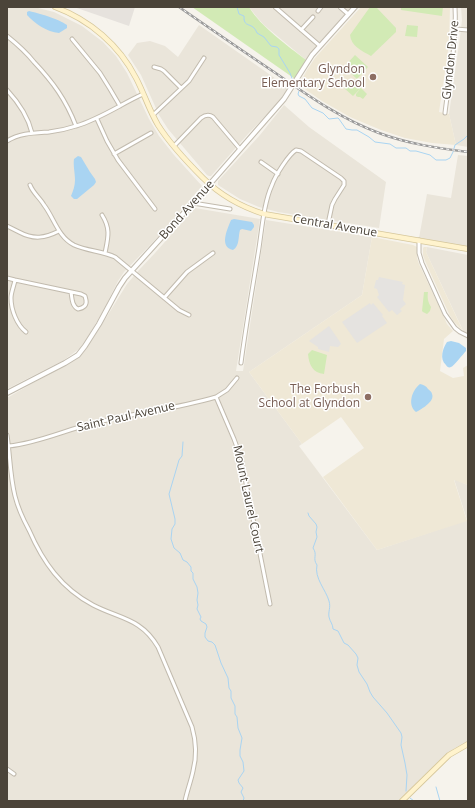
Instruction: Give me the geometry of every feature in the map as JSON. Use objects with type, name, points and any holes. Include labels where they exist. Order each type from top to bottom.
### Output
[{"type":"main road","name":"Central Avenue","points":[[55,7],[85,21],[114,46],[136,78],[153,115],[163,132],[209,185],[234,201],[246,208],[264,214],[468,249]]},
{"type":"main road","points":[[402,801],[449,755],[468,744]]},
{"type":"street","points":[[275,7],[320,46]]},
{"type":"street","points":[[318,11],[321,7]]},
{"type":"street","points":[[340,7],[348,14]]},
{"type":"street","name":"Bond Avenue","points":[[7,393],[78,355],[90,339],[119,287],[131,271],[284,99],[294,86],[307,62],[355,7]]},
{"type":"street","name":"Glyndon Drive","points":[[445,113],[456,29],[456,7]]},
{"type":"street","points":[[301,30],[313,16]]},
{"type":"street","points":[[456,29],[468,30]]},
{"type":"street","points":[[7,36],[22,48],[52,81],[67,106],[76,126]]},
{"type":"street","points":[[72,39],[103,77],[120,106]]},
{"type":"street","points":[[153,115],[193,75],[204,58]]},
{"type":"street","points":[[154,67],[164,71],[181,88]]},
{"type":"street","points":[[7,90],[23,109],[32,133]]},
{"type":"street","points":[[7,142],[17,136],[58,130],[97,119],[143,94]]},
{"type":"street","points":[[174,146],[201,118],[209,115],[213,117],[240,150]]},
{"type":"street","points":[[97,119],[114,154],[154,210]]},
{"type":"street","points":[[114,154],[151,133]]},
{"type":"street","points":[[241,363],[264,214],[269,192],[278,174],[293,152],[301,150],[343,180],[344,185],[332,205],[328,224]]},
{"type":"street","points":[[261,162],[278,174]]},
{"type":"street","points":[[30,185],[59,231],[68,241],[76,245],[115,257],[179,310],[189,315]]},
{"type":"street","points":[[192,204],[230,209]]},
{"type":"street","points":[[102,215],[108,228],[108,242],[105,253]]},
{"type":"street","points":[[7,226],[20,233],[38,237],[47,236],[59,231]]},
{"type":"street","points":[[420,240],[419,253],[422,263],[445,314],[455,328],[468,336]]},
{"type":"street","points":[[164,298],[187,272],[213,253]]},
{"type":"street","points":[[7,278],[81,294],[84,296],[86,302],[84,307],[78,308],[74,306],[71,292]]},
{"type":"street","points":[[15,280],[11,300],[12,308],[20,326],[26,332]]},
{"type":"street","name":"Saint Paul Avenue","points":[[9,446],[35,441],[96,422],[216,397],[226,390],[237,378]]},
{"type":"street","name":"Mount Laurel Court","points":[[216,397],[241,458],[270,604]]},
{"type":"street","points":[[7,435],[15,495],[18,506],[35,544],[48,566],[66,586],[84,599],[137,624],[150,635],[158,647],[194,734],[196,753],[194,770],[185,801]]},
{"type":"street","points":[[7,769],[14,774]]},
{"type":"shaded area","points":[[7,7],[34,7],[54,12],[82,26],[103,42],[116,56],[127,73],[149,119],[159,136],[202,186],[154,241],[124,272],[88,337],[79,349],[64,360],[7,389]]},
{"type":"shaded area","points":[[74,7],[135,7],[129,26]]},
{"type":"shaded area","points":[[249,7],[351,7],[306,60],[264,25]]},
{"type":"shaded area","name":"Glyndon Elementary School","points":[[361,7],[450,7],[449,44],[439,112],[449,114],[456,145],[432,143],[405,138],[381,130],[350,117],[322,101],[299,85],[315,58]]},
{"type":"shaded area","points":[[461,7],[468,7],[468,147],[456,145],[449,114],[462,20]]},
{"type":"shaded area","points":[[199,25],[289,88],[275,106],[211,176],[207,175],[168,129],[159,115],[141,75],[128,55],[137,43],[150,41],[165,46],[178,57]]},
{"type":"shaded area","points":[[284,105],[309,127],[386,182],[379,228],[278,212],[259,207],[240,199],[218,185],[218,181],[260,135]]},
{"type":"shaded area","points":[[458,155],[468,156],[468,247],[419,238],[427,194],[451,198]]},
{"type":"shaded area","points":[[195,208],[260,219],[236,371],[243,371],[266,220],[372,237],[362,295],[249,372],[302,444],[299,446],[377,550],[467,520],[454,479],[468,485],[468,741],[443,757],[398,801],[7,801],[7,398],[66,365],[83,353],[127,284]]},
{"type":"shaded area","name":"The Forbush School at Glyndon","points":[[372,237],[417,247],[417,258],[419,264],[447,324],[453,331],[444,339],[440,371],[453,378],[464,376],[463,368],[468,365],[468,485],[454,480],[467,521],[377,550],[323,477],[364,448],[341,417],[302,444],[249,372],[362,295]]},
{"type":"shaded area","points":[[424,247],[427,247],[426,252],[463,331],[454,322],[449,314],[425,261],[423,255]]},
{"type":"shaded area","points":[[427,247],[468,255],[468,341],[426,252]]},
{"type":"shaded area","points":[[379,277],[403,282],[402,284],[405,285],[403,300],[406,304],[400,309],[402,311],[397,315],[392,310],[389,312],[377,297],[379,295],[377,289],[374,288],[376,280],[378,280]]},
{"type":"shaded area","points":[[370,303],[371,305],[373,303],[383,315],[382,316],[387,323],[357,343],[342,322]]},
{"type":"shaded area","points":[[329,326],[341,344],[338,347],[330,346],[329,352],[318,349],[318,347],[309,341]]},
{"type":"green space","points":[[192,7],[249,7],[260,22],[306,60],[295,79]]},
{"type":"green space","points":[[370,7],[376,7],[396,28],[396,32],[371,56],[352,42],[350,35]]},
{"type":"green space","points":[[401,7],[443,7],[442,16],[401,10]]},
{"type":"green space","points":[[407,25],[418,26],[417,37],[405,36]]},
{"type":"green space","points":[[355,55],[368,67],[357,79],[344,67]]},
{"type":"green space","points":[[351,80],[361,88],[353,96],[344,88]]},
{"type":"green space","points":[[361,88],[367,94],[363,99],[356,96]]},
{"type":"green space","points":[[424,292],[428,292],[428,300],[431,307],[427,314],[422,311]]},
{"type":"green space","points":[[312,350],[327,355],[324,374],[314,370],[309,362],[308,354]]},
{"type":"water","points":[[29,11],[59,21],[67,25],[67,28],[59,33],[45,29],[27,15],[27,12]]},
{"type":"water","points":[[78,156],[81,157],[96,182],[77,199],[74,199],[71,196],[75,182],[74,159]]},
{"type":"water","points":[[234,219],[252,222],[254,227],[251,231],[240,230],[237,246],[233,250],[226,245],[225,238],[231,220]]},
{"type":"water","points":[[451,341],[459,343],[466,348],[466,351],[450,367],[444,363],[442,357],[443,350],[447,342]]},
{"type":"water","points":[[420,384],[424,385],[432,393],[432,399],[428,404],[416,412],[413,409],[411,402],[415,390]]},
{"type":"waterway","points":[[237,7],[239,14],[244,16],[245,22],[264,37],[271,46],[279,49],[279,55],[293,81]]},
{"type":"waterway","points":[[299,91],[299,96],[305,99],[312,108],[323,113],[329,119],[338,118],[346,129],[357,130],[375,142],[390,144],[396,148],[406,148],[410,151],[430,155],[436,160],[446,160],[450,158],[455,145],[468,135]]},
{"type":"waterway","points":[[183,442],[182,456],[179,460],[169,494],[175,519],[171,539],[174,548],[180,553],[183,560],[191,567],[198,593],[197,609],[201,617],[201,621],[206,624],[207,627],[205,637],[208,641],[215,645],[228,678],[231,698],[235,706],[238,728],[242,738],[240,756],[243,762],[244,771],[238,780],[243,788],[241,792],[244,798],[243,801]]},
{"type":"waterway","points":[[308,513],[317,527],[317,537],[313,548],[317,565],[317,575],[328,597],[330,606],[329,617],[333,629],[338,631],[344,643],[348,645],[356,654],[358,658],[357,665],[359,672],[367,684],[370,692],[401,733],[401,745],[407,775],[406,791]]},
{"type":"waterway","points":[[436,787],[440,801]]},
{"type":"waterway","points":[[410,798],[414,801]]},
{"type":"railway","points":[[179,7],[313,99],[338,114],[379,133],[401,140],[468,152]]},
{"type":"place","name":"Glyndon Elementary School","points":[[373,77]]},
{"type":"place","name":"The Forbush School at Glyndon","points":[[368,397]]}]
